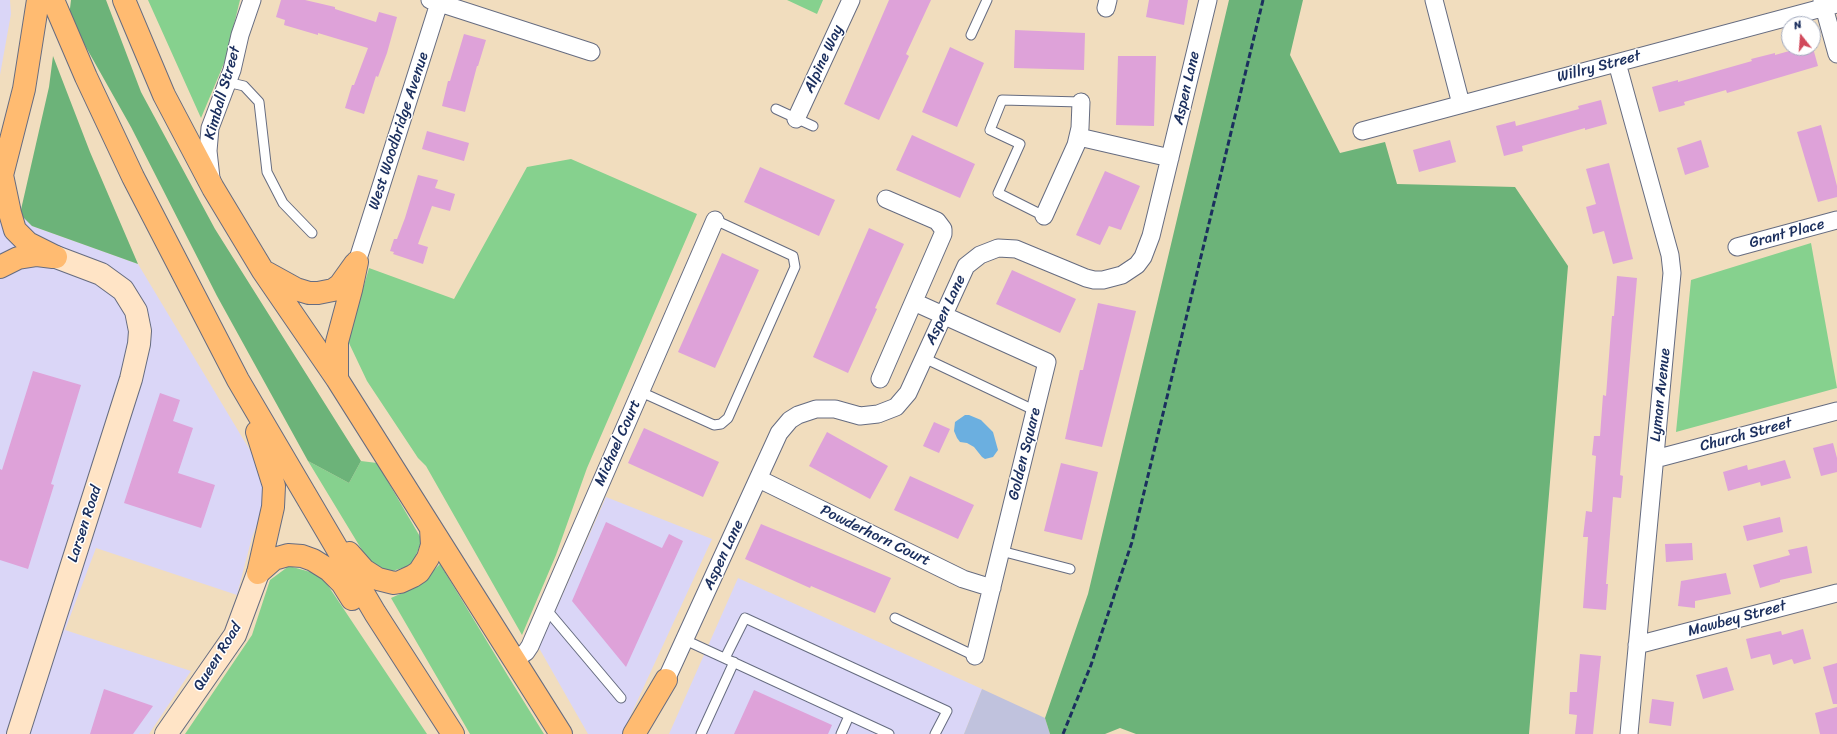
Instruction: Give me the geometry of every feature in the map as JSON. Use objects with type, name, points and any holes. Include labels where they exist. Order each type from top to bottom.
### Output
[{"type":"highway","points":[[38,0],[24,89],[1,179],[15,230],[28,243],[56,257]]},
{"type":"highway","points":[[53,0],[86,77],[131,172],[183,276],[238,380],[320,521],[410,669],[453,734]]},
{"type":"highway","points":[[124,0],[164,95],[213,188],[263,271],[337,379],[561,734]]},
{"type":"highway","points":[[0,267],[18,258],[37,255],[56,257]]},
{"type":"highway","points":[[263,271],[296,289],[309,293],[318,293],[333,290],[340,285],[357,262]]},
{"type":"highway","points":[[337,379],[337,342],[357,262]]},
{"type":"highway","points":[[238,380],[270,470],[274,486],[273,507],[258,573]]},
{"type":"highway","points":[[320,521],[364,570],[378,579],[394,583],[413,576],[424,566],[430,552],[431,528]]},
{"type":"highway","points":[[258,573],[274,559],[288,555],[302,556],[321,564],[336,576],[360,611],[410,669]]},
{"type":"highway","points":[[634,734],[666,680]]},
{"type":"highway","points":[[649,734],[666,680]]},
{"type":"street","name":"Kimball Street","points":[[213,188],[209,168],[208,139],[214,117],[235,59],[240,34],[252,0]]},
{"type":"street","name":"Alpine Way","points":[[796,119],[851,0]]},
{"type":"street","name":"Aspen Lane","points":[[666,680],[779,433],[790,420],[807,411],[825,408],[860,416],[878,414],[896,407],[906,396],[966,266],[980,254],[998,248],[1016,249],[1094,280],[1112,278],[1130,271],[1137,265],[1148,247],[1208,0]]},
{"type":"street","points":[[1434,0],[1461,104]]},
{"type":"street","points":[[436,1],[591,52]]},
{"type":"street","name":"West Woodbridge Avenue","points":[[357,262],[436,1]]},
{"type":"street","points":[[1828,4],[1837,54]]},
{"type":"street","name":"Willry Street","points":[[1362,131],[1617,63],[1828,4]]},
{"type":"street","name":"Lyman Avenue","points":[[1617,63],[1670,255],[1672,273],[1629,734]]},
{"type":"street","points":[[1044,216],[1079,137],[1081,102]]},
{"type":"street","points":[[1079,137],[1170,158]]},
{"type":"street","points":[[880,379],[941,240],[943,229],[937,221],[886,199]]},
{"type":"street","name":"Michael Court","points":[[514,660],[526,652],[530,646],[715,220]]},
{"type":"street","name":"Grant Place","points":[[1737,247],[1837,220]]},
{"type":"street","name":"Larsen Road","points":[[18,734],[134,368],[140,331],[136,311],[128,296],[113,282],[101,274],[56,257]]},
{"type":"street","points":[[914,302],[943,316]]},
{"type":"street","name":"Golden Square","points":[[943,316],[1047,362],[976,656]]},
{"type":"street","name":"Church Street","points":[[1655,459],[1837,412]]},
{"type":"street","name":"Powderhorn Court","points":[[759,479],[963,579],[992,588]]},
{"type":"street","name":"Queen Road","points":[[166,734],[232,640],[240,626],[258,573]]},
{"type":"street","name":"Mawbey Street","points":[[1637,645],[1837,593]]},
{"type":"lane","points":[[971,35],[987,0]]},
{"type":"lane","points":[[227,82],[244,86],[259,102],[267,172],[283,203],[312,233]]},
{"type":"lane","points":[[1044,216],[998,193],[1020,144],[990,130],[1002,100],[1081,102]]},
{"type":"lane","points":[[776,109],[813,126]]},
{"type":"lane","points":[[640,392],[714,425],[721,424],[728,418],[795,267],[793,256],[715,220]]},
{"type":"lane","points":[[924,358],[1036,411]]},
{"type":"lane","points":[[1001,552],[1070,569]]},
{"type":"lane","points":[[546,609],[621,698]]},
{"type":"lane","points":[[701,734],[745,618],[947,711],[935,734]]},
{"type":"lane","points":[[895,618],[976,656]]},
{"type":"lane","points":[[685,640],[886,733]]},
{"type":"lane","points":[[840,734],[849,716]]},
{"type":"shaded area","points":[[0,0],[10,0],[11,14],[0,75]]},
{"type":"shaded area","points":[[0,193],[32,226],[138,264],[266,477],[263,509],[252,537],[237,595],[96,548],[65,630],[191,671],[149,734],[0,734]]},
{"type":"shaded area","points":[[606,497],[712,539],[622,734],[588,734],[539,648]]},
{"type":"shaded area","points":[[738,578],[982,689],[964,734],[669,734]]},
{"type":"shaded area","points":[[982,689],[1045,718],[1050,734],[964,734]]},
{"type":"green space","points":[[71,0],[106,0],[141,92],[215,229],[361,461],[349,483],[308,461],[217,296],[131,127],[69,17]]},
{"type":"green space","points":[[148,0],[240,0],[225,61],[201,118]]},
{"type":"green space","points":[[787,0],[823,0],[817,14]]},
{"type":"green space","points":[[1229,0],[1303,0],[1290,55],[1340,153],[1385,142],[1397,184],[1515,187],[1568,266],[1529,734],[1136,734],[1120,728],[1105,734],[1050,734],[1045,718],[1088,594]]},
{"type":"green space","points":[[53,56],[90,152],[138,264],[32,226],[20,214],[49,87]]},
{"type":"green space","points":[[571,159],[697,214],[587,468],[556,555],[522,635],[426,466],[418,458],[367,381],[348,341],[369,268],[454,299],[527,167]]},
{"type":"green space","points":[[1811,243],[1837,388],[1676,432],[1691,280]]},
{"type":"green space","points":[[308,461],[349,483],[361,461],[377,463],[422,540],[412,565],[389,572],[368,560]]},
{"type":"green space","points":[[440,564],[544,734],[470,734],[391,598],[418,586]]},
{"type":"green space","points":[[289,566],[321,575],[427,734],[185,734],[252,635],[270,580]]},
{"type":"water","points":[[965,415],[981,420],[993,432],[998,450],[993,457],[985,459],[974,447],[967,443],[960,442],[957,438],[954,431],[955,422]]},
{"type":"building","points":[[281,0],[305,0],[335,7],[335,9],[376,22],[379,12],[397,17],[387,53],[378,77],[376,76],[364,114],[345,108],[352,85],[354,85],[368,48],[318,33],[318,35],[284,25],[285,20],[276,17]]},
{"type":"building","points":[[889,0],[931,0],[906,54],[909,56],[879,120],[844,104]]},
{"type":"building","points":[[1149,0],[1188,0],[1184,25],[1146,17]]},
{"type":"building","points":[[1015,30],[1085,33],[1084,70],[1014,68]]},
{"type":"building","points":[[464,34],[486,40],[477,66],[465,112],[442,106],[448,81],[450,81]]},
{"type":"building","points":[[950,47],[984,63],[957,127],[922,112]]},
{"type":"building","points":[[1775,53],[1775,55],[1781,53],[1781,56],[1815,56],[1818,66],[1727,93],[1726,90],[1684,102],[1685,105],[1659,112],[1652,87],[1678,80],[1678,82],[1752,61],[1751,59]]},
{"type":"building","points":[[1118,56],[1156,56],[1154,126],[1116,125]]},
{"type":"building","points":[[1601,100],[1607,124],[1585,130],[1585,128],[1522,146],[1523,151],[1504,156],[1496,126],[1515,121],[1516,126],[1579,109],[1578,106]]},
{"type":"building","points":[[1821,125],[1837,186],[1837,197],[1818,202],[1797,132]]},
{"type":"building","points":[[427,131],[469,143],[464,161],[422,149]]},
{"type":"building","points":[[912,135],[975,164],[960,198],[896,170]]},
{"type":"building","points":[[1450,140],[1456,162],[1419,172],[1413,150]]},
{"type":"building","points":[[1701,140],[1709,167],[1685,175],[1677,148]]},
{"type":"building","points":[[1609,163],[1633,259],[1613,264],[1604,231],[1593,234],[1586,207],[1596,204],[1586,169]]},
{"type":"building","points":[[760,167],[835,200],[819,236],[744,202]]},
{"type":"building","points":[[1105,171],[1140,186],[1121,230],[1109,226],[1100,245],[1076,235]]},
{"type":"building","points":[[418,175],[438,180],[435,188],[455,194],[450,211],[432,206],[418,244],[428,247],[423,264],[393,254],[394,252],[390,251],[394,239],[397,239],[405,218]]},
{"type":"building","points":[[869,228],[904,244],[848,373],[813,357]]},
{"type":"building","points":[[722,253],[759,270],[715,368],[678,352]]},
{"type":"building","points":[[1012,270],[1076,299],[1060,333],[996,304]]},
{"type":"building","points":[[1617,276],[1637,278],[1620,475],[1623,476],[1621,498],[1613,497],[1606,584],[1608,584],[1606,610],[1583,608],[1588,537],[1583,537],[1586,511],[1592,512],[1596,456],[1592,455],[1594,436],[1600,436],[1603,395],[1606,396],[1612,316],[1614,316]]},
{"type":"building","points":[[1098,303],[1136,311],[1102,447],[1065,439],[1080,370],[1083,370]]},
{"type":"building","points":[[33,371],[81,385],[51,484],[54,485],[28,569],[0,560],[0,469],[2,470]]},
{"type":"building","points":[[160,393],[180,400],[173,421],[193,428],[178,473],[215,485],[201,528],[124,503]]},
{"type":"building","points":[[934,422],[950,429],[939,453],[923,446]]},
{"type":"building","points":[[644,428],[719,462],[703,497],[628,463]]},
{"type":"building","points":[[827,432],[888,466],[870,499],[809,466]]},
{"type":"building","points":[[1833,443],[1837,458],[1837,472],[1821,476],[1813,448]]},
{"type":"building","points":[[1785,460],[1791,478],[1761,486],[1760,482],[1728,491],[1723,472],[1747,465],[1748,470]]},
{"type":"building","points":[[1061,463],[1098,472],[1082,540],[1044,531]]},
{"type":"building","points":[[910,476],[974,505],[958,539],[894,510]]},
{"type":"building","points":[[1780,517],[1783,532],[1747,541],[1743,526]]},
{"type":"building","points":[[606,522],[662,548],[669,534],[683,541],[626,667],[572,601]]},
{"type":"building","points":[[761,524],[891,578],[875,613],[811,586],[810,588],[745,559]]},
{"type":"building","points":[[1692,543],[1693,560],[1666,562],[1665,544]]},
{"type":"building","points":[[1807,546],[1812,573],[1780,580],[1780,582],[1760,588],[1753,565],[1790,555],[1788,550]]},
{"type":"building","points":[[1726,573],[1731,594],[1695,601],[1695,608],[1678,606],[1681,581]]},
{"type":"building","points":[[1803,629],[1811,659],[1794,664],[1792,659],[1773,665],[1770,654],[1751,659],[1746,639],[1781,631],[1782,635]]},
{"type":"building","points":[[1580,654],[1601,656],[1593,734],[1575,734],[1577,715],[1569,714],[1570,692],[1577,692]]},
{"type":"building","points":[[1837,663],[1837,704],[1833,704],[1823,667]]},
{"type":"building","points":[[1727,667],[1734,690],[1703,699],[1696,675]]},
{"type":"building","points":[[104,689],[153,706],[133,734],[90,734]]},
{"type":"building","points":[[754,690],[832,725],[828,734],[734,734]]},
{"type":"building","points":[[1652,699],[1674,702],[1671,726],[1649,723]]},
{"type":"building","points":[[1837,707],[1837,734],[1820,734],[1815,713]]},
{"type":"railway","points":[[1063,734],[1091,665],[1132,542],[1263,0]]}]
